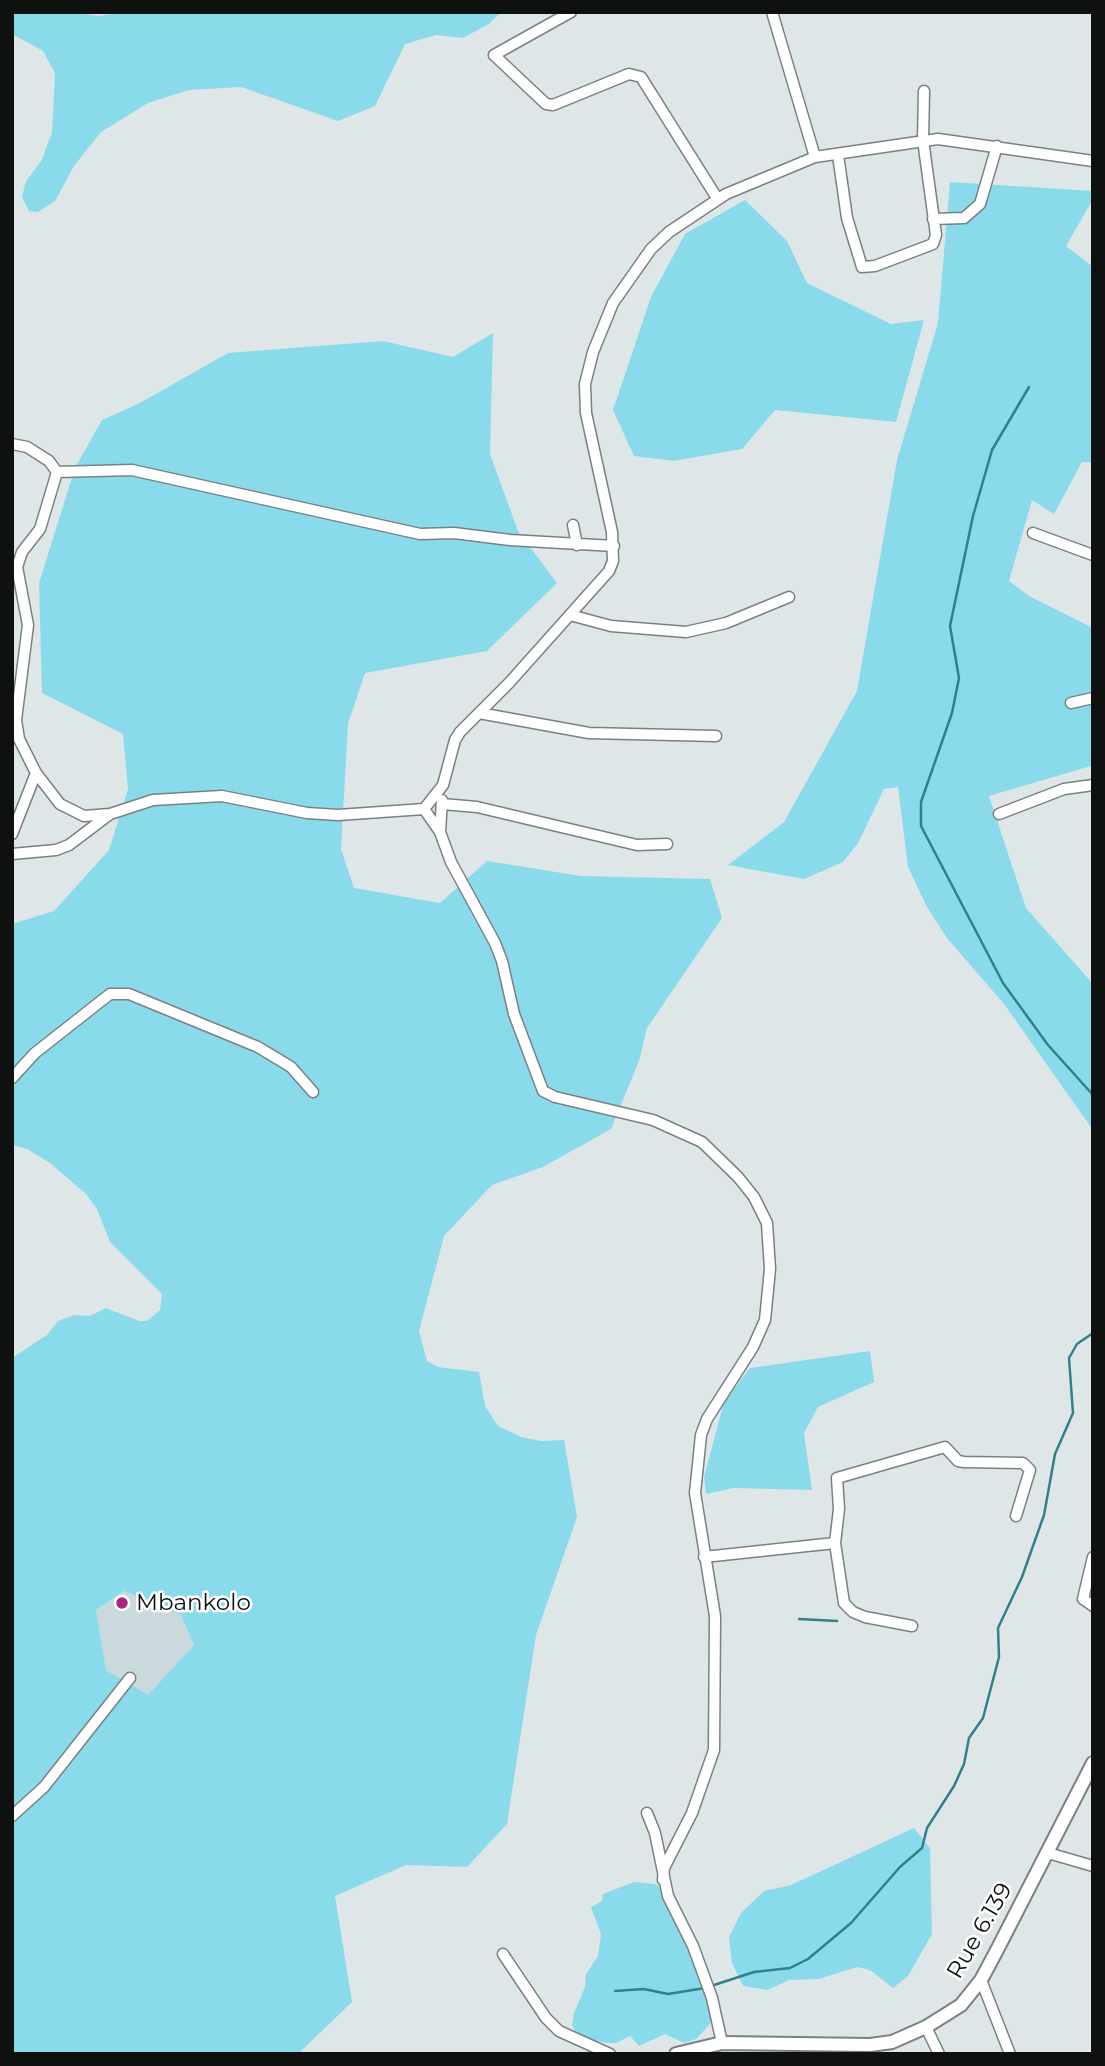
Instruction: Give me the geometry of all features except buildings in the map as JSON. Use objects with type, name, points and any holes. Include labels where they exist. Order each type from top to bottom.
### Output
[{"type":"street","points":[[571,12],[494,55],[546,103],[553,105],[629,74],[641,77],[717,198]]},
{"type":"street","points":[[772,12],[815,157]]},
{"type":"street","points":[[838,155],[847,218],[862,267],[875,266],[933,244],[936,235],[923,140],[924,91]]},
{"type":"street","points":[[440,832],[443,785],[455,740],[609,571],[614,546],[584,399],[593,352],[613,303],[638,265],[669,232],[717,198],[815,157],[923,140],[997,146],[1093,161]]},
{"type":"street","points":[[933,219],[964,218],[981,204],[997,146]]},
{"type":"street","points":[[12,444],[27,447],[49,461],[57,472]]},
{"type":"street","points":[[57,472],[132,470],[420,534],[454,533],[614,546]]},
{"type":"street","points":[[57,472],[40,529],[22,552],[17,568],[28,625],[16,729],[36,773],[60,804],[73,813],[84,816],[110,814],[153,800],[222,796],[320,814],[424,809],[443,785]]},
{"type":"street","points":[[573,525],[577,545]]},
{"type":"street","points":[[1033,533],[1093,555]]},
{"type":"street","points":[[570,615],[611,626],[687,632],[726,623],[789,597]]},
{"type":"street","points":[[1070,704],[1093,698]]},
{"type":"street","points":[[479,713],[589,733],[716,736]]},
{"type":"street","points":[[12,834],[36,773]]},
{"type":"street","points":[[999,814],[1064,789],[1093,785]]},
{"type":"street","points":[[442,804],[477,807],[637,845],[667,844]]},
{"type":"street","points":[[424,809],[440,832],[451,862],[502,961],[514,1014],[543,1091],[555,1097],[653,1120],[702,1142],[746,1187],[767,1223],[770,1269],[765,1320],[753,1347],[707,1419],[701,1435],[695,1493],[715,1616],[714,1750],[692,1813],[664,1868],[663,1880]]},
{"type":"street","points":[[12,853],[56,850],[69,845],[110,814]]},
{"type":"street","points":[[12,1078],[35,1053],[110,994],[129,994],[258,1047],[290,1068],[313,1092]]},
{"type":"street","points":[[912,1626],[865,1618],[848,1609],[844,1603],[835,1543],[839,1509],[836,1482],[840,1474],[945,1447],[958,1461],[1028,1465],[1030,1469],[1016,1516]]},
{"type":"street","points":[[704,1557],[835,1543]]},
{"type":"street","points":[[1093,1557],[1083,1599],[1093,1606]]},
{"type":"street","points":[[12,1816],[50,1780],[130,1678]]},
{"type":"street","name":"Rue 6.139","points":[[676,2054],[722,2043],[870,2045],[892,2042],[926,2027],[961,2005],[981,1980],[1093,1763]]},
{"type":"street","points":[[647,1813],[656,1833],[663,1880],[712,1998],[722,2043]]},
{"type":"street","points":[[1048,1853],[1093,1866]]},
{"type":"street","points":[[503,1954],[559,2031],[610,2054]]},
{"type":"street","points":[[981,1980],[1010,2054]]},
{"type":"street","points":[[926,2027],[939,2054]]},
{"type":"shaded area","points":[[12,12],[69,12],[99,16],[123,12],[501,12],[489,24],[463,38],[436,35],[405,44],[375,106],[338,121],[241,87],[189,90],[148,103],[101,132],[74,166],[55,201],[38,212],[29,211],[22,197],[26,181],[42,160],[52,132],[55,73],[43,51],[12,34]]},
{"type":"shaded area","points":[[950,182],[1093,191],[1093,199],[1066,246],[1093,267],[1093,462],[1082,462],[1054,514],[1032,500],[1009,581],[1029,596],[1093,628],[1091,766],[989,796],[1026,908],[1093,984],[1093,1130],[1004,1004],[947,938],[927,907],[908,867],[898,787],[884,789],[858,843],[843,862],[804,879],[728,865],[784,822],[857,691],[897,460],[938,323]]},
{"type":"shaded area","points":[[745,200],[787,241],[807,283],[891,324],[924,320],[896,422],[775,410],[742,449],[674,461],[634,456],[613,410],[651,297],[685,234]]},
{"type":"shaded area","points":[[493,333],[490,454],[518,531],[557,583],[487,651],[365,673],[348,724],[341,849],[354,888],[440,903],[487,861],[581,876],[710,879],[722,918],[647,1028],[639,1061],[611,1129],[543,1167],[492,1185],[444,1236],[419,1331],[427,1361],[438,1367],[479,1372],[485,1406],[498,1426],[521,1437],[541,1441],[564,1440],[577,1517],[536,1635],[507,1824],[467,1867],[406,1865],[335,1896],[352,2002],[298,2054],[12,2054],[12,1358],[47,1335],[58,1321],[74,1315],[90,1316],[106,1308],[139,1321],[147,1321],[160,1310],[162,1294],[110,1242],[97,1209],[86,1194],[50,1163],[27,1149],[12,1145],[12,924],[54,911],[109,850],[128,789],[123,734],[42,693],[39,583],[75,468],[102,420],[138,404],[228,353],[383,341],[453,357]],"holes":[[[124,1591],[181,1615],[194,1645],[148,1695],[106,1670],[96,1610]]]},
{"type":"shaded area","points":[[870,1351],[874,1382],[818,1407],[804,1433],[812,1490],[733,1488],[706,1494],[704,1477],[724,1402],[750,1368]]},
{"type":"shaded area","points":[[124,1591],[181,1615],[194,1645],[148,1696],[106,1670],[96,1610]]},
{"type":"shaded area","points":[[914,1828],[930,1848],[932,1934],[908,1976],[893,1988],[870,1970],[857,1967],[819,1979],[789,1980],[767,1990],[743,1986],[732,1963],[729,1937],[741,1913],[764,1891],[791,1885]]},
{"type":"shaded area","points":[[634,1882],[655,1884],[671,1893],[693,1960],[714,2007],[710,2024],[696,2039],[684,2043],[665,2034],[639,2046],[630,2036],[616,2043],[607,2043],[578,2037],[572,2025],[585,1987],[586,1974],[598,1956],[601,1934],[591,1907],[602,1901],[603,1894]]},
{"type":"waterway","points":[[1029,387],[992,450],[973,516],[950,626],[959,678],[952,713],[921,802],[921,826],[1003,983],[1048,1045],[1093,1095]]},
{"type":"waterway","points":[[711,1986],[754,1972],[790,1968],[808,1959],[851,1923],[900,1867],[922,1848],[927,1828],[954,1786],[964,1764],[969,1738],[983,1718],[999,1657],[998,1628],[1022,1577],[1044,1515],[1055,1454],[1073,1413],[1069,1358],[1077,1344],[1093,1333]]},
{"type":"waterway","points":[[799,1619],[837,1621]]},
{"type":"waterway","points":[[615,1991],[644,1989],[668,1994],[705,1988]]},
{"type":"place","name":"Mbankolo","points":[[122,1603]]}]
